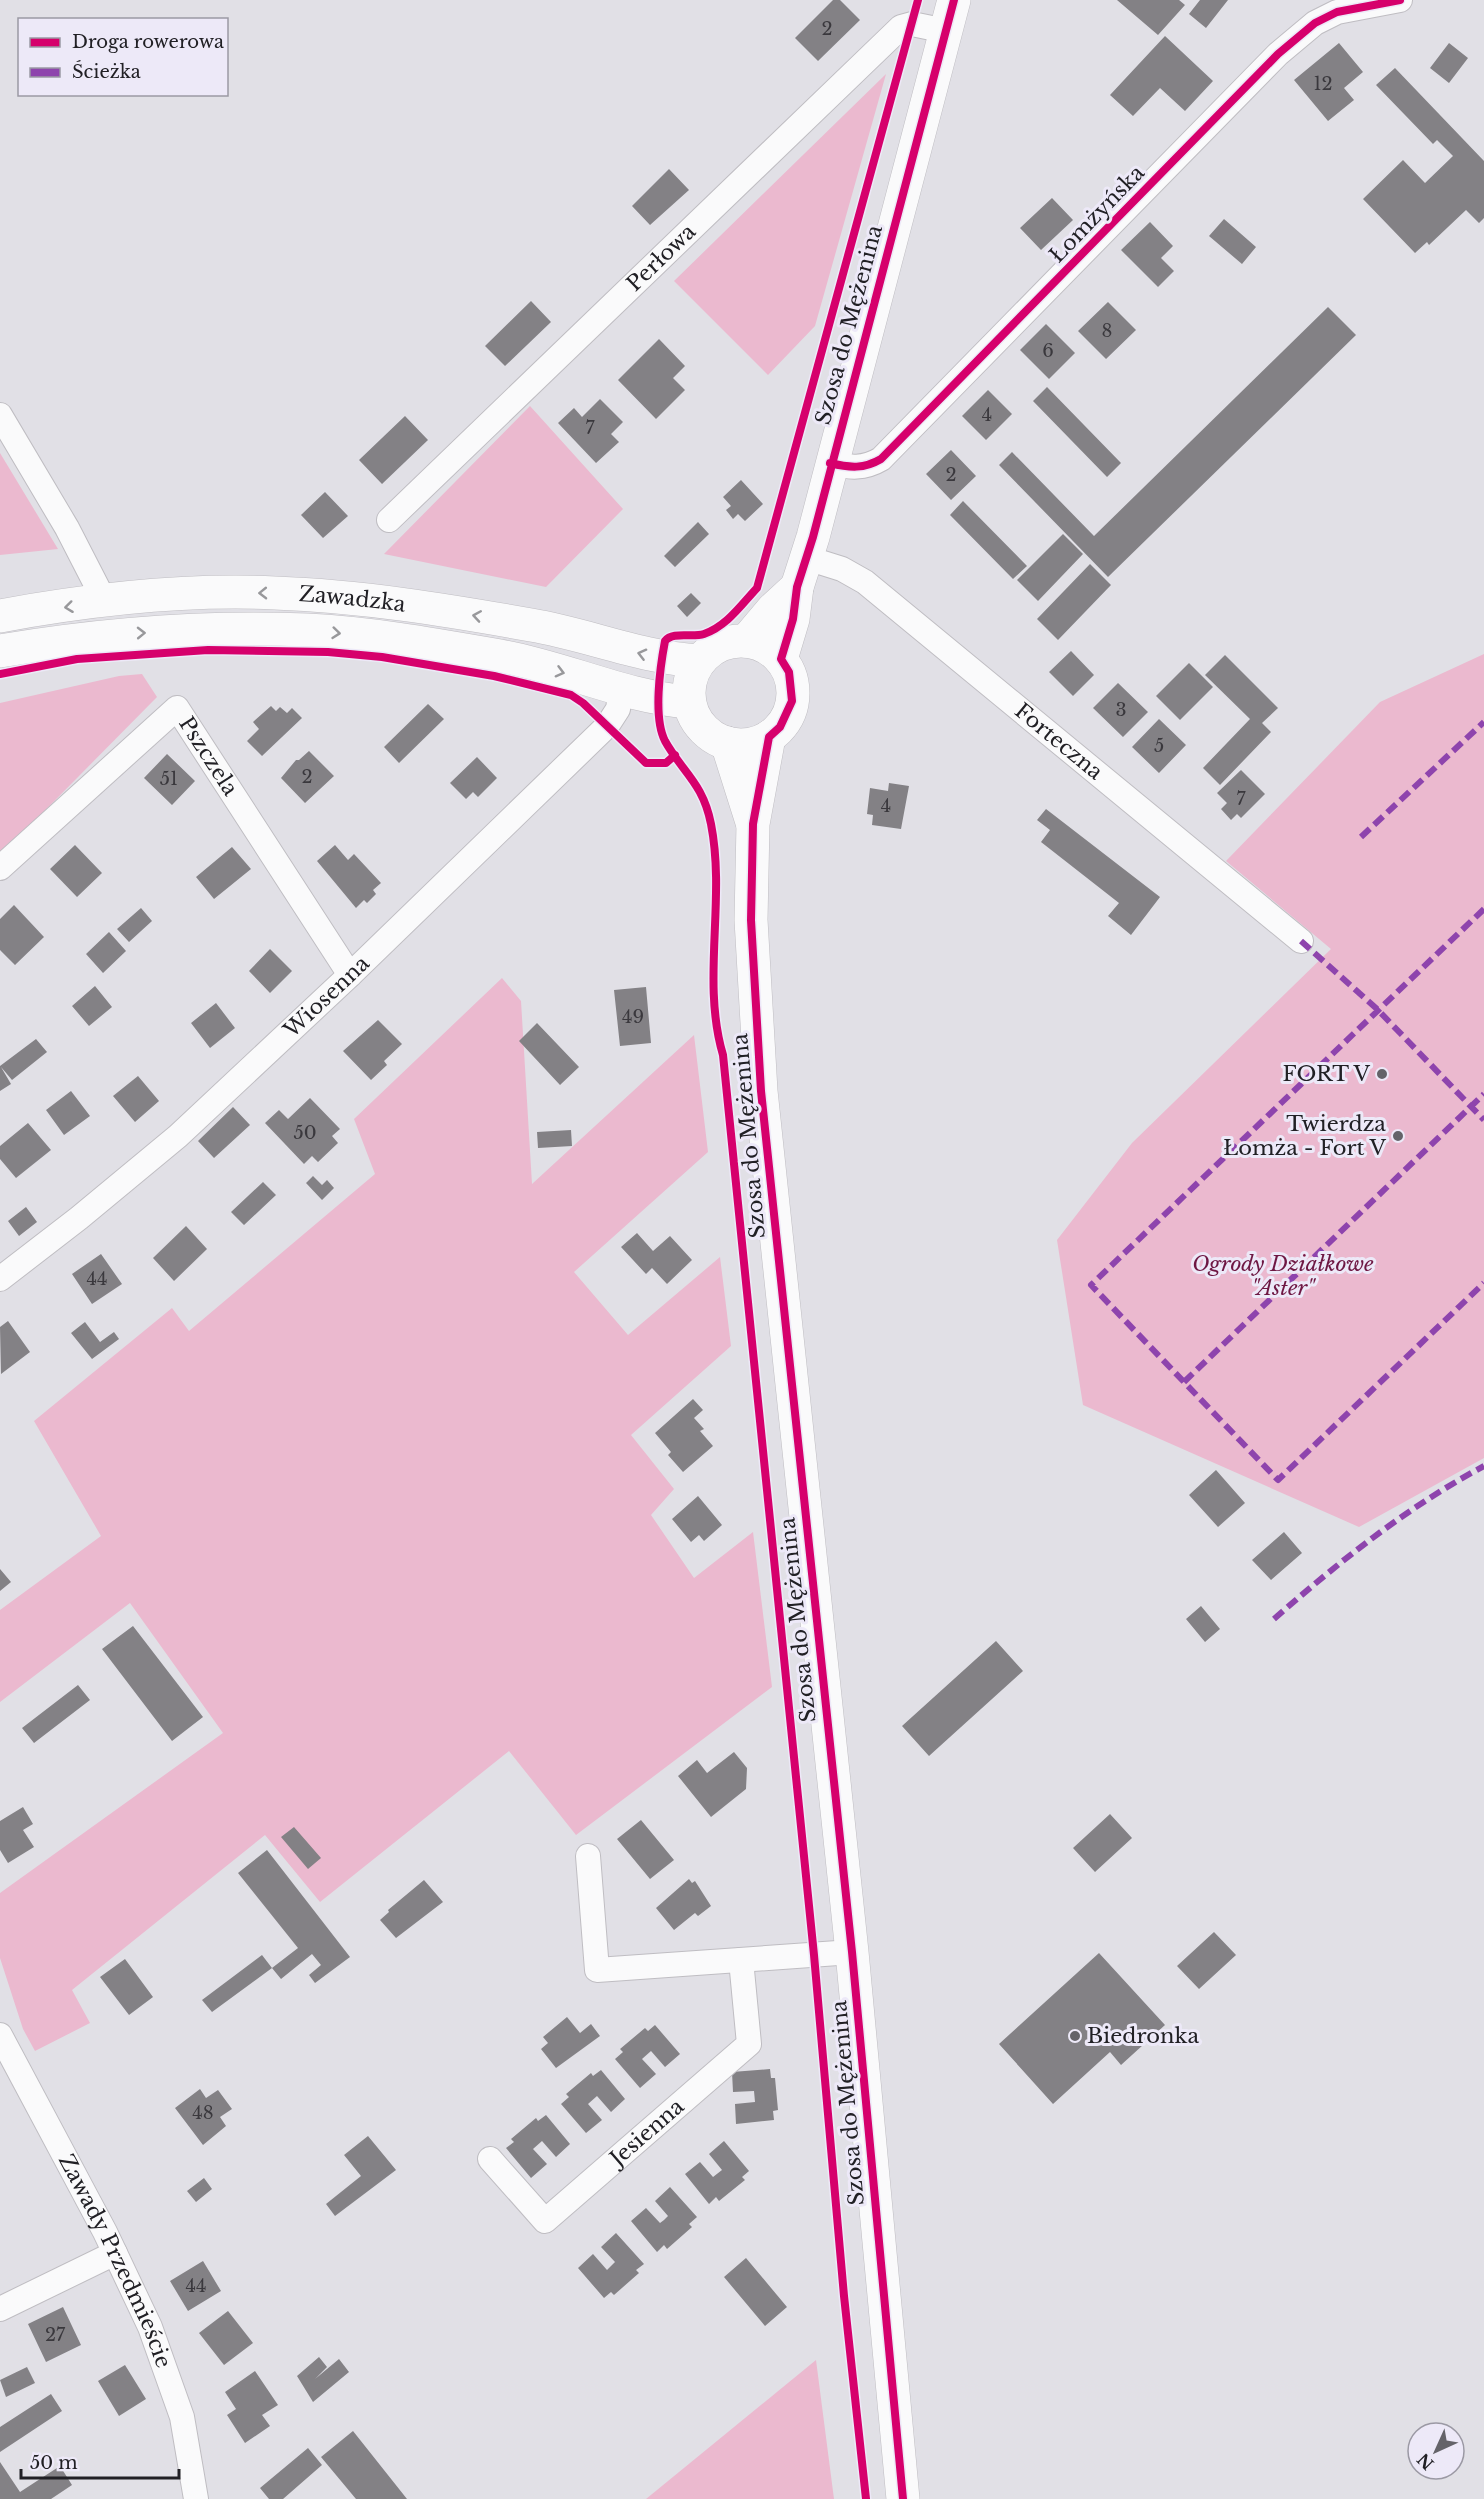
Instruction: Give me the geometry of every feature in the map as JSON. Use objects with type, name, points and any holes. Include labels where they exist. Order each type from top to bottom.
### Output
[{"type":"main road","name":"Szosa do Mężenina","points":[[781,659],[793,619],[802,572],[830,463],[954,0]]},
{"type":"main road","points":[[746,641],[802,572]]},
{"type":"main road","name":"Zawadzka","points":[[0,616],[186,594],[273,593],[357,598],[535,626],[662,658],[699,661]]},
{"type":"main road","points":[[428,644],[434,609]]},
{"type":"main road","name":"Zawadzka","points":[[0,651],[74,638],[156,632],[308,630],[428,644],[504,657],[621,689],[689,702]]},
{"type":"main road","points":[[746,641],[765,647],[781,659],[789,672],[792,701],[784,721],[769,737],[748,744],[727,743],[710,735],[696,720],[689,702],[692,673],[699,661],[720,645],[746,641]]},
{"type":"main road","name":"Szosa do Mężenina","points":[[769,737],[753,824],[751,920],[760,1091],[852,1952],[903,2499]]},
{"type":"main road","name":"Szosa do Mężenina","points":[[727,743],[753,824]]},
{"type":"street","name":"Łomżyńska","points":[[830,463],[868,466],[881,459],[1278,54],[1336,6],[1400,0]]},
{"type":"street","name":"Perłowa","points":[[389,520],[901,27],[912,24],[946,31]]},
{"type":"street","points":[[0,415],[67,528],[105,602]]},
{"type":"street","name":"Forteczna","points":[[802,572],[842,569],[865,582],[1301,941]]},
{"type":"street","name":"Wiosenna","points":[[0,1279],[79,1218],[178,1136],[350,975],[607,726],[618,709],[621,689]]},
{"type":"street","name":"Pszczela","points":[[0,868],[34,834],[177,708],[350,975]]},
{"type":"street","points":[[588,1856],[597,1970],[852,1952]]},
{"type":"street","name":"Jesienna","points":[[490,2159],[545,2221],[748,2044],[741,1960]]},
{"type":"street","name":"Zawady Przedmieście","points":[[0,2035],[150,2327],[182,2417],[196,2499]]},
{"type":"street","points":[[0,2309],[114,2253]]},
{"type":"green space","points":[[886,74],[815,326],[768,375],[674,281]]},
{"type":"green space","points":[[530,406],[623,509],[546,587],[384,554]]},
{"type":"green space","points":[[0,453],[58,549],[0,555]]},
{"type":"green space","name":"Ogrody Działkowe \"Aster\"","points":[[1484,654],[1484,1458],[1359,1527],[1083,1405],[1057,1240],[1132,1143],[1331,949],[1226,861],[1380,702]]},
{"type":"green space","points":[[142,674],[157,697],[0,856],[0,703],[119,676]]},
{"type":"green space","points":[[502,978],[521,1001],[532,1184],[694,1035],[708,1152],[574,1272],[628,1335],[720,1257],[731,1346],[631,1435],[674,1489],[651,1515],[694,1578],[753,1532],[772,1687],[576,1835],[509,1751],[320,1902],[265,1835],[72,1990],[90,2023],[35,2051],[23,2029],[0,1958],[0,1893],[223,1733],[130,1603],[0,1702],[0,1610],[101,1536],[34,1421],[172,1308],[189,1331],[375,1174],[354,1119]]},
{"type":"green space","points":[[816,2360],[834,2499],[646,2499]]},
{"type":"building","points":[[833,0],[840,0],[860,20],[818,61],[795,38]]},
{"type":"building","points":[[1117,0],[1179,0],[1185,5],[1158,35]]},
{"type":"building","points":[[1200,0],[1228,0],[1206,28],[1189,14]]},
{"type":"building","points":[[1165,36],[1213,81],[1185,111],[1160,88],[1133,116],[1110,95]]},
{"type":"building","points":[[1339,43],[1363,72],[1344,88],[1354,100],[1328,121],[1294,80]]},
{"type":"building","points":[[1449,43],[1468,58],[1449,83],[1430,68]]},
{"type":"building","points":[[1395,68],[1484,161],[1484,218],[1479,223],[1466,210],[1429,245],[1427,242],[1415,253],[1363,199],[1403,160],[1425,183],[1453,156],[1437,140],[1433,144],[1376,85]]},
{"type":"building","points":[[669,169],[689,190],[650,225],[632,206]]},
{"type":"building","points":[[1052,198],[1073,220],[1041,250],[1020,228]]},
{"type":"building","points":[[1224,219],[1256,247],[1242,264],[1209,236]]},
{"type":"building","points":[[1150,222],[1173,246],[1161,258],[1174,271],[1158,287],[1121,250]]},
{"type":"building","points":[[531,301],[551,322],[505,366],[485,346]]},
{"type":"building","points":[[1108,302],[1136,330],[1106,359],[1078,331]]},
{"type":"building","points":[[1328,307],[1356,335],[1108,577],[999,465],[1012,452],[1094,536]]},
{"type":"building","points":[[1046,324],[1075,353],[1049,379],[1020,350]]},
{"type":"building","points":[[659,339],[685,366],[673,378],[685,390],[656,419],[618,380]]},
{"type":"building","points":[[1047,387],[1121,463],[1107,477],[1033,401]]},
{"type":"building","points":[[988,390],[1012,414],[986,440],[962,416]]},
{"type":"building","points":[[600,399],[623,422],[611,434],[619,442],[596,463],[558,423],[574,408],[582,417]]},
{"type":"building","points":[[405,416],[428,440],[382,484],[359,460]]},
{"type":"building","points":[[951,450],[976,476],[951,500],[926,474]]},
{"type":"building","points":[[741,480],[763,504],[745,521],[738,514],[733,519],[726,510],[731,506],[723,497]]},
{"type":"building","points":[[325,492],[348,516],[323,538],[301,515]]},
{"type":"building","points":[[963,501],[1027,566],[1013,579],[950,515]]},
{"type":"building","points":[[698,522],[709,534],[675,567],[664,556]]},
{"type":"building","points":[[1063,534],[1083,554],[1038,601],[1017,580]]},
{"type":"building","points":[[1090,564],[1111,585],[1058,640],[1037,619]]},
{"type":"building","points":[[691,593],[701,603],[687,617],[677,606]]},
{"type":"building","points":[[1071,651],[1094,675],[1073,696],[1049,672]]},
{"type":"building","points":[[1225,655],[1278,708],[1262,723],[1271,732],[1220,785],[1203,768],[1250,719],[1205,675]]},
{"type":"building","points":[[1189,663],[1213,687],[1180,720],[1156,696]]},
{"type":"building","points":[[1118,683],[1148,712],[1123,737],[1093,708]]},
{"type":"building","points":[[428,704],[444,719],[399,763],[384,747]]},
{"type":"building","points":[[271,706],[276,711],[280,707],[287,713],[292,708],[302,718],[262,756],[247,741],[259,729],[253,722]]},
{"type":"building","points":[[1159,719],[1186,745],[1159,773],[1132,747]]},
{"type":"building","points":[[309,751],[334,776],[305,803],[281,778],[296,760]]},
{"type":"building","points":[[167,754],[195,781],[172,805],[144,778]]},
{"type":"building","points":[[477,757],[497,778],[478,797],[473,792],[466,799],[450,783]]},
{"type":"building","points":[[1241,770],[1265,794],[1241,818],[1237,814],[1231,820],[1221,809],[1227,803],[1217,793]]},
{"type":"building","points":[[889,783],[909,786],[901,829],[872,825],[873,815],[867,814],[870,788],[888,791]]},
{"type":"building","points":[[1046,809],[1160,897],[1131,935],[1108,916],[1119,903],[1041,842],[1050,830],[1037,820]]},
{"type":"building","points":[[75,845],[102,873],[77,897],[50,869]]},
{"type":"building","points":[[335,845],[348,860],[354,854],[381,883],[373,890],[376,894],[367,903],[364,900],[356,908],[317,861]]},
{"type":"building","points":[[232,847],[251,869],[214,899],[196,877]]},
{"type":"building","points":[[14,905],[44,937],[15,965],[0,950],[0,919]]},
{"type":"building","points":[[141,908],[152,921],[129,942],[117,929]]},
{"type":"building","points":[[109,932],[126,951],[103,973],[86,954]]},
{"type":"building","points":[[270,949],[292,971],[270,993],[249,971]]},
{"type":"building","points":[[95,986],[112,1007],[89,1026],[72,1006]]},
{"type":"building","points":[[646,987],[651,1043],[620,1046],[614,990]]},
{"type":"building","points":[[216,1003],[235,1028],[210,1048],[191,1023]]},
{"type":"building","points":[[378,1020],[402,1044],[384,1061],[387,1065],[371,1080],[343,1051]]},
{"type":"building","points":[[537,1023],[579,1067],[560,1085],[519,1041]]},
{"type":"building","points":[[36,1039],[47,1052],[12,1080],[1,1067],[11,1084],[0,1091],[0,1066]]},
{"type":"building","points":[[138,1076],[159,1101],[135,1122],[113,1096]]},
{"type":"building","points":[[71,1091],[90,1116],[64,1135],[46,1110]]},
{"type":"building","points":[[310,1098],[340,1129],[332,1136],[338,1143],[318,1162],[312,1156],[304,1164],[265,1123],[279,1110],[288,1119]]},
{"type":"building","points":[[233,1107],[250,1125],[214,1158],[198,1141]]},
{"type":"building","points":[[28,1123],[51,1150],[16,1178],[0,1159],[0,1146]]},
{"type":"building","points":[[571,1130],[572,1146],[538,1148],[537,1132]]},
{"type":"building","points":[[313,1176],[322,1185],[327,1180],[334,1188],[322,1200],[306,1183]]},
{"type":"building","points":[[263,1182],[276,1195],[244,1225],[231,1212]]},
{"type":"building","points":[[26,1207],[37,1222],[19,1236],[8,1221]]},
{"type":"building","points":[[186,1226],[207,1249],[174,1281],[153,1258]]},
{"type":"building","points":[[637,1233],[653,1251],[670,1236],[692,1260],[667,1284],[652,1268],[646,1274],[621,1247]]},
{"type":"building","points":[[101,1254],[122,1284],[92,1304],[72,1274]]},
{"type":"building","points":[[8,1321],[30,1352],[1,1374],[0,1327]]},
{"type":"building","points":[[85,1322],[100,1342],[114,1332],[119,1339],[92,1359],[71,1333]]},
{"type":"building","points":[[693,1399],[703,1410],[694,1418],[704,1429],[700,1431],[713,1446],[683,1472],[668,1455],[671,1452],[655,1433]]},
{"type":"building","points":[[1216,1470],[1245,1503],[1218,1527],[1189,1495]]},
{"type":"building","points":[[698,1496],[722,1525],[704,1541],[699,1535],[691,1542],[672,1519]]},
{"type":"building","points":[[1284,1532],[1302,1553],[1271,1580],[1252,1560]]},
{"type":"building","points":[[0,1569],[11,1582],[0,1591]]},
{"type":"building","points":[[1201,1606],[1220,1629],[1205,1642],[1186,1619]]},
{"type":"building","points":[[133,1626],[203,1717],[172,1741],[102,1649]]},
{"type":"building","points":[[996,1641],[1023,1671],[929,1756],[902,1726]]},
{"type":"building","points":[[78,1685],[90,1700],[34,1743],[22,1728]]},
{"type":"building","points":[[734,1752],[747,1768],[746,1789],[711,1817],[678,1776],[697,1760],[707,1773]]},
{"type":"building","points":[[23,1807],[33,1824],[23,1830],[34,1847],[8,1863],[0,1850],[0,1821]]},
{"type":"building","points":[[1110,1814],[1132,1838],[1095,1872],[1073,1848]]},
{"type":"building","points":[[641,1820],[674,1860],[650,1879],[617,1839]]},
{"type":"building","points":[[294,1827],[321,1858],[308,1869],[281,1837]]},
{"type":"building","points":[[267,1850],[350,1957],[315,1983],[309,1975],[321,1965],[312,1954],[281,1979],[272,1968],[298,1948],[238,1873]]},
{"type":"building","points":[[689,1879],[692,1883],[695,1881],[711,1906],[698,1916],[695,1913],[674,1930],[656,1908]]},
{"type":"building","points":[[424,1880],[443,1902],[396,1938],[380,1920],[389,1912],[388,1910]]},
{"type":"building","points":[[1214,1932],[1236,1955],[1199,1989],[1177,1966]]},
{"type":"building","points":[[1099,1953],[1165,2025],[1121,2065],[1110,2052],[1053,2104],[999,2044]]},
{"type":"building","points":[[262,1955],[272,1968],[212,2012],[202,2000]]},
{"type":"building","points":[[125,1959],[153,1997],[129,2015],[100,1977]]},
{"type":"building","points":[[567,2017],[580,2033],[591,2024],[600,2036],[556,2068],[541,2049],[548,2043],[543,2037]]},
{"type":"building","points":[[655,2025],[680,2054],[665,2067],[651,2051],[642,2059],[656,2074],[640,2088],[615,2059],[623,2052],[620,2049],[645,2028],[648,2031]]},
{"type":"building","points":[[770,2069],[771,2078],[775,2078],[778,2110],[773,2111],[774,2120],[736,2124],[735,2104],[755,2102],[754,2091],[733,2092],[732,2072]]},
{"type":"building","points":[[601,2070],[625,2099],[611,2112],[597,2096],[588,2104],[602,2120],[586,2133],[561,2104],[569,2097],[566,2094],[591,2073],[593,2076]]},
{"type":"building","points":[[200,2089],[206,2098],[218,2090],[232,2109],[220,2117],[226,2126],[203,2145],[175,2108]]},
{"type":"building","points":[[546,2115],[570,2144],[556,2157],[542,2141],[533,2149],[547,2164],[531,2178],[506,2148],[514,2142],[511,2139],[536,2118],[538,2121]]},
{"type":"building","points":[[368,2136],[396,2170],[335,2216],[326,2204],[361,2176],[344,2155]]},
{"type":"building","points":[[724,2141],[749,2171],[742,2177],[745,2180],[719,2201],[716,2197],[709,2204],[685,2174],[700,2162],[713,2177],[722,2170],[709,2154]]},
{"type":"building","points":[[204,2178],[212,2189],[196,2202],[187,2191]]},
{"type":"building","points":[[670,2187],[697,2217],[689,2224],[692,2227],[667,2249],[664,2245],[657,2252],[631,2221],[646,2208],[660,2223],[664,2220],[668,2216],[655,2201]]},
{"type":"building","points":[[616,2233],[644,2264],[636,2270],[639,2273],[614,2295],[611,2292],[604,2298],[578,2268],[593,2254],[607,2270],[615,2262],[601,2247]]},
{"type":"building","points":[[746,2258],[787,2307],[765,2326],[724,2277]]},
{"type":"building","points":[[203,2261],[221,2291],[188,2311],[170,2281]]},
{"type":"building","points":[[63,2307],[81,2345],[46,2362],[28,2324]]},
{"type":"building","points":[[228,2311],[253,2343],[224,2365],[199,2333]]},
{"type":"building","points":[[319,2357],[327,2367],[315,2379],[339,2359],[349,2372],[313,2402],[297,2376]]},
{"type":"building","points":[[125,2365],[146,2399],[119,2416],[98,2381]]},
{"type":"building","points":[[27,2367],[35,2383],[6,2397],[0,2380]]},
{"type":"building","points":[[255,2371],[278,2405],[262,2415],[270,2426],[245,2443],[227,2415],[236,2409],[225,2392]]},
{"type":"building","points":[[51,2394],[62,2411],[0,2452],[0,2427]]},
{"type":"building","points":[[353,2431],[407,2499],[356,2499],[321,2457]]},
{"type":"building","points":[[308,2448],[322,2465],[283,2499],[269,2499],[260,2488]]},
{"type":"building","points":[[0,2462],[20,2492],[60,2466],[72,2485],[51,2499],[0,2499]]},
{"type":"marked path","points":[[1361,837],[1484,722]]},
{"type":"marked path","points":[[1484,909],[1091,1285],[1278,1480],[1484,1283]]},
{"type":"marked path","points":[[1301,941],[1377,1009],[1484,1120]]},
{"type":"marked path","points":[[1184,1382],[1484,1094]]},
{"type":"marked path","points":[[1274,1619],[1374,1536],[1428,1499],[1484,1466]]},
{"type":"cycle path","points":[[866,2499],[844,2296],[814,1955],[723,1055],[714,998],[715,853],[711,824],[703,798],[665,741],[661,731],[658,706],[665,641],[678,635],[704,634],[720,626],[757,588],[918,0]]},
{"type":"cycle path","points":[[903,2499],[852,1952],[761,1091],[751,920],[753,824],[769,737],[780,727],[792,701],[789,672],[781,659],[793,619],[797,587],[813,537],[954,0]]},
{"type":"cycle path","points":[[830,463],[857,467],[869,465],[881,459],[1278,54],[1315,23],[1337,12],[1400,0]]},
{"type":"cycle path","points":[[0,674],[77,659],[208,650],[328,652],[382,657],[494,676],[571,695],[583,703],[646,763],[666,763],[675,755]]},
{"type":"place","name":"FORT V","points":[[1382,1074]]},
{"type":"place","name":"Twierdza Łomża - Fort V","points":[[1398,1136]]},
{"type":"place","name":"Biedronka","points":[[1075,2036]]}]
